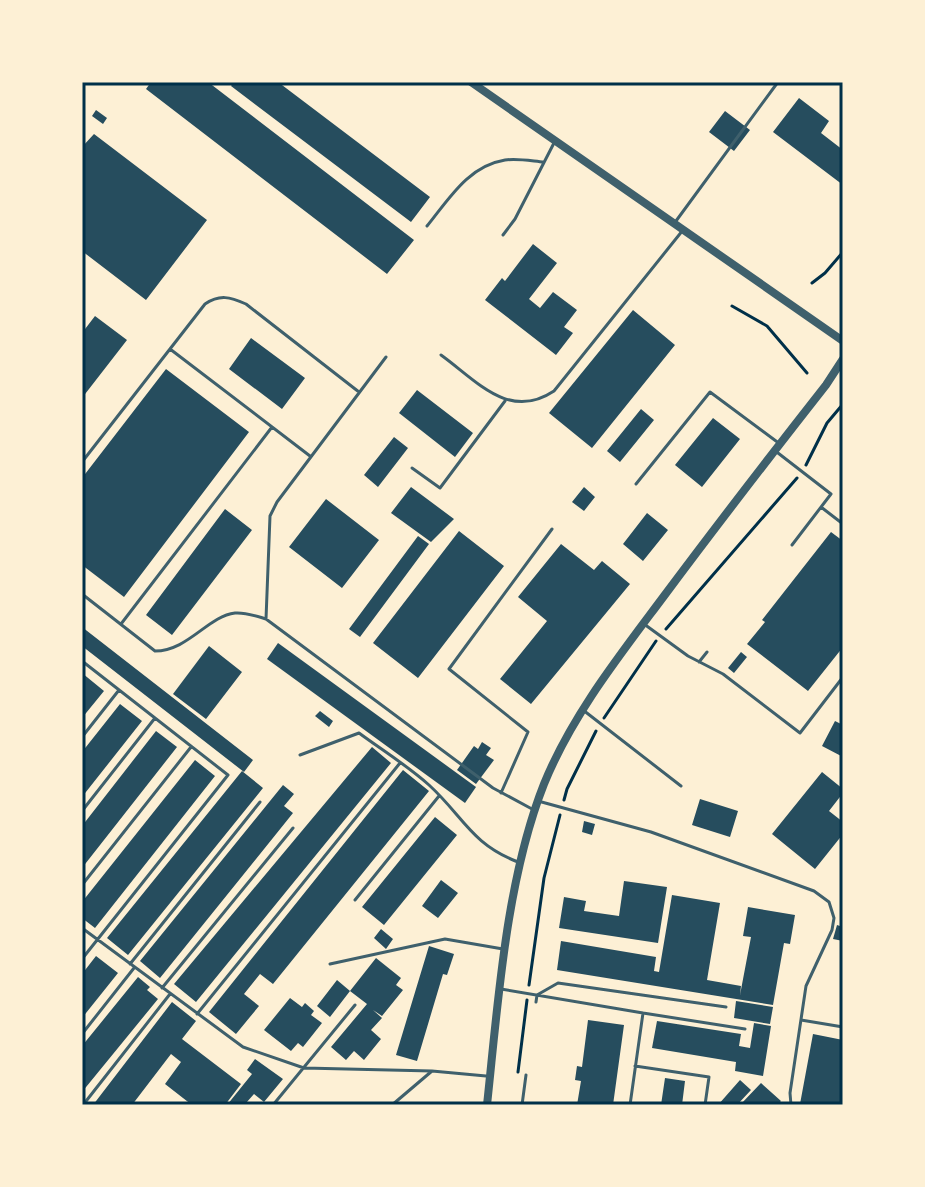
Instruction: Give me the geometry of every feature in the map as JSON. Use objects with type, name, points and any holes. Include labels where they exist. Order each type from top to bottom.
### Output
[{"type":"street","points":[[471,82],[843,341]]},
{"type":"street","points":[[487,1105],[506,949],[522,863],[537,806],[552,767],[583,710],[644,624],[843,359]]},
{"type":"lane","points":[[674,224],[778,82]]},
{"type":"lane","points":[[503,235],[515,219],[555,141]]},
{"type":"lane","points":[[427,226],[460,185],[479,168],[506,160],[544,162]]},
{"type":"lane","points":[[441,355],[505,401],[521,404],[540,400],[554,391],[683,230]]},
{"type":"lane","points":[[82,462],[205,304],[216,297],[232,297],[246,304],[359,392]]},
{"type":"lane","points":[[170,349],[311,457]]},
{"type":"lane","points":[[266,619],[270,516],[277,502],[386,357]]},
{"type":"lane","points":[[636,484],[710,392],[831,494],[792,545]]},
{"type":"lane","points":[[412,468],[440,488],[505,401]]},
{"type":"lane","points":[[121,624],[272,427]]},
{"type":"lane","points":[[821,507],[843,524]]},
{"type":"lane","points":[[501,793],[528,732],[449,669],[552,529]]},
{"type":"lane","points":[[82,594],[155,651],[169,651],[230,613],[266,619],[501,793],[537,806],[562,809],[651,832],[821,895],[829,902],[834,918],[832,930],[806,986],[790,1093],[791,1105]]},
{"type":"lane","points":[[644,624],[699,662],[723,674],[800,733],[843,677]]},
{"type":"lane","points":[[699,662],[707,652]]},
{"type":"lane","points":[[82,661],[228,775],[82,959]]},
{"type":"lane","points":[[82,737],[119,690]]},
{"type":"lane","points":[[583,710],[681,786]]},
{"type":"lane","points":[[82,811],[155,718]]},
{"type":"lane","points":[[300,755],[359,733],[439,796],[467,829],[492,851],[522,863]]},
{"type":"lane","points":[[82,885],[191,746]]},
{"type":"lane","points":[[197,1014],[400,763]]},
{"type":"lane","points":[[355,900],[439,796]]},
{"type":"lane","points":[[130,964],[260,802]]},
{"type":"lane","points":[[162,988],[293,828]]},
{"type":"lane","points":[[82,928],[243,1047],[304,1068],[432,1071],[490,1077]]},
{"type":"lane","points":[[330,964],[445,939],[506,949]]},
{"type":"lane","points":[[82,1034],[134,968]]},
{"type":"lane","points":[[537,995],[558,983],[726,1007]]},
{"type":"lane","points":[[501,989],[576,1005],[745,1029]]},
{"type":"lane","points":[[83,1105],[170,994]]},
{"type":"lane","points":[[536,1002],[537,995]]},
{"type":"lane","points":[[273,1105],[355,1005]]},
{"type":"lane","points":[[630,1105],[643,1013]]},
{"type":"lane","points":[[801,1020],[843,1027]]},
{"type":"lane","points":[[635,1066],[709,1077],[705,1105]]},
{"type":"lane","points":[[392,1105],[432,1071]]},
{"type":"lane","points":[[522,1105],[526,1075]]},
{"type":"path","points":[[812,283],[843,252]]},
{"type":"path","points":[[732,306],[767,326],[807,373]]},
{"type":"path","points":[[517,1074],[544,878],[567,789],[600,724],[660,636],[803,472],[827,423],[843,404]]},
{"type":"building","points":[[151,82],[208,82],[414,240],[387,274],[146,89]]},
{"type":"building","points":[[234,82],[278,82],[430,197],[411,222],[231,86]]},
{"type":"building","points":[[799,98],[829,121],[821,133],[843,150],[843,185],[773,132]]},
{"type":"building","points":[[96,110],[107,118],[103,124],[92,116]]},
{"type":"building","points":[[725,111],[750,130],[734,151],[709,132]]},
{"type":"building","points":[[94,134],[207,220],[146,300],[82,251],[82,147]]},
{"type":"building","points":[[533,244],[557,263],[529,299],[540,308],[553,292],[577,310],[564,327],[573,333],[556,355],[485,300],[502,278],[505,281]]},
{"type":"building","points":[[633,310],[675,345],[592,448],[549,413]]},
{"type":"building","points":[[95,316],[127,340],[82,398],[82,333]]},
{"type":"building","points":[[251,338],[305,378],[282,409],[229,369]]},
{"type":"building","points":[[166,369],[249,432],[124,597],[82,565],[82,478]]},
{"type":"building","points":[[417,390],[473,433],[455,457],[399,413]]},
{"type":"building","points":[[641,409],[654,420],[620,462],[607,451]]},
{"type":"building","points":[[713,418],[740,439],[702,487],[675,465]]},
{"type":"building","points":[[394,437],[408,448],[378,487],[364,475]]},
{"type":"building","points":[[411,487],[454,519],[431,542],[391,513]]},
{"type":"building","points":[[584,487],[595,497],[584,511],[572,502]]},
{"type":"building","points":[[326,499],[379,540],[342,588],[289,547]]},
{"type":"building","points":[[225,509],[252,530],[172,635],[146,615]]},
{"type":"building","points":[[647,513],[668,530],[643,561],[623,544]]},
{"type":"building","points":[[459,531],[504,566],[418,678],[373,643]]},
{"type":"building","points":[[831,532],[843,541],[843,647],[808,691],[747,644]]},
{"type":"building","points":[[418,536],[429,544],[360,637],[349,629]]},
{"type":"building","points":[[561,544],[594,570],[602,561],[630,584],[531,704],[500,679],[547,621],[518,597]]},
{"type":"building","points":[[82,627],[253,760],[244,772],[82,646]]},
{"type":"building","points":[[278,643],[476,787],[465,803],[267,659]]},
{"type":"building","points":[[209,646],[242,672],[206,719],[173,694]]},
{"type":"building","points":[[741,652],[747,657],[734,673],[728,668]]},
{"type":"building","points":[[82,673],[104,691],[82,718]]},
{"type":"building","points":[[120,704],[142,721],[82,797],[82,752]]},
{"type":"building","points":[[320,711],[333,721],[329,727],[315,716]]},
{"type":"building","points":[[835,721],[843,725],[843,757],[822,746]]},
{"type":"building","points":[[156,731],[177,747],[82,868],[82,826]]},
{"type":"building","points":[[482,742],[491,748],[486,755],[494,760],[476,784],[457,770],[474,746],[478,749]]},
{"type":"building","points":[[372,747],[391,763],[196,1002],[174,984]]},
{"type":"building","points":[[195,760],[215,776],[95,928],[82,918],[82,902]]},
{"type":"building","points":[[403,770],[429,791],[273,984],[260,974],[244,994],[259,1006],[236,1034],[209,1012]]},
{"type":"building","points":[[242,771],[263,788],[128,955],[107,938]]},
{"type":"building","points":[[822,772],[843,789],[829,811],[843,822],[843,834],[815,869],[772,834]]},
{"type":"building","points":[[283,785],[294,794],[284,806],[293,813],[160,978],[140,961]]},
{"type":"building","points":[[700,799],[738,811],[730,837],[692,825]]},
{"type":"building","points":[[435,817],[457,835],[384,925],[362,907]]},
{"type":"building","points":[[584,821],[595,824],[592,835],[582,832]]},
{"type":"building","points":[[441,880],[458,893],[438,918],[422,906]]},
{"type":"building","points":[[624,881],[667,887],[658,943],[559,928],[564,897],[586,901],[584,911],[619,916]]},
{"type":"building","points":[[672,895],[720,903],[707,980],[741,986],[740,995],[751,937],[743,936],[748,907],[795,915],[790,944],[784,943],[773,1005],[557,970],[561,941],[656,957],[654,971],[659,972]]},
{"type":"building","points":[[837,925],[843,927],[843,941],[833,939]]},
{"type":"building","points":[[381,929],[393,939],[386,949],[374,938]]},
{"type":"building","points":[[429,946],[454,954],[447,975],[443,974],[417,1061],[396,1055]]},
{"type":"building","points":[[96,956],[118,973],[82,1018],[82,974]]},
{"type":"building","points":[[376,958],[401,978],[396,985],[403,990],[382,1016],[373,1010],[382,1018],[371,1030],[381,1039],[364,1060],[354,1051],[346,1060],[331,1047],[367,1004],[350,991]]},
{"type":"building","points":[[138,977],[158,999],[82,1092],[82,1046]]},
{"type":"building","points":[[337,980],[350,991],[330,1017],[317,1006]]},
{"type":"building","points":[[290,998],[302,1007],[305,1003],[314,1011],[311,1015],[322,1023],[303,1047],[298,1043],[291,1051],[264,1030]]},
{"type":"building","points":[[736,1001],[773,1007],[770,1024],[734,1018]]},
{"type":"building","points":[[172,1002],[196,1021],[182,1039],[241,1084],[225,1105],[192,1105],[165,1084],[181,1062],[171,1054],[132,1105],[93,1105]]},
{"type":"building","points":[[588,1020],[624,1025],[613,1105],[577,1105],[581,1081],[575,1080],[577,1066],[582,1067]]},
{"type":"building","points":[[657,1021],[741,1034],[739,1046],[750,1048],[754,1023],[771,1026],[763,1076],[735,1071],[736,1062],[652,1048]]},
{"type":"building","points":[[813,1034],[843,1040],[843,1105],[800,1104]]},
{"type":"building","points":[[255,1059],[283,1079],[264,1102],[254,1094],[246,1103],[248,1105],[227,1105],[252,1074],[247,1070]]},
{"type":"building","points":[[665,1078],[685,1081],[682,1105],[661,1105]]},
{"type":"building","points":[[740,1080],[751,1090],[737,1105],[718,1105]]},
{"type":"building","points":[[761,1083],[781,1101],[777,1105],[740,1105]]}]
